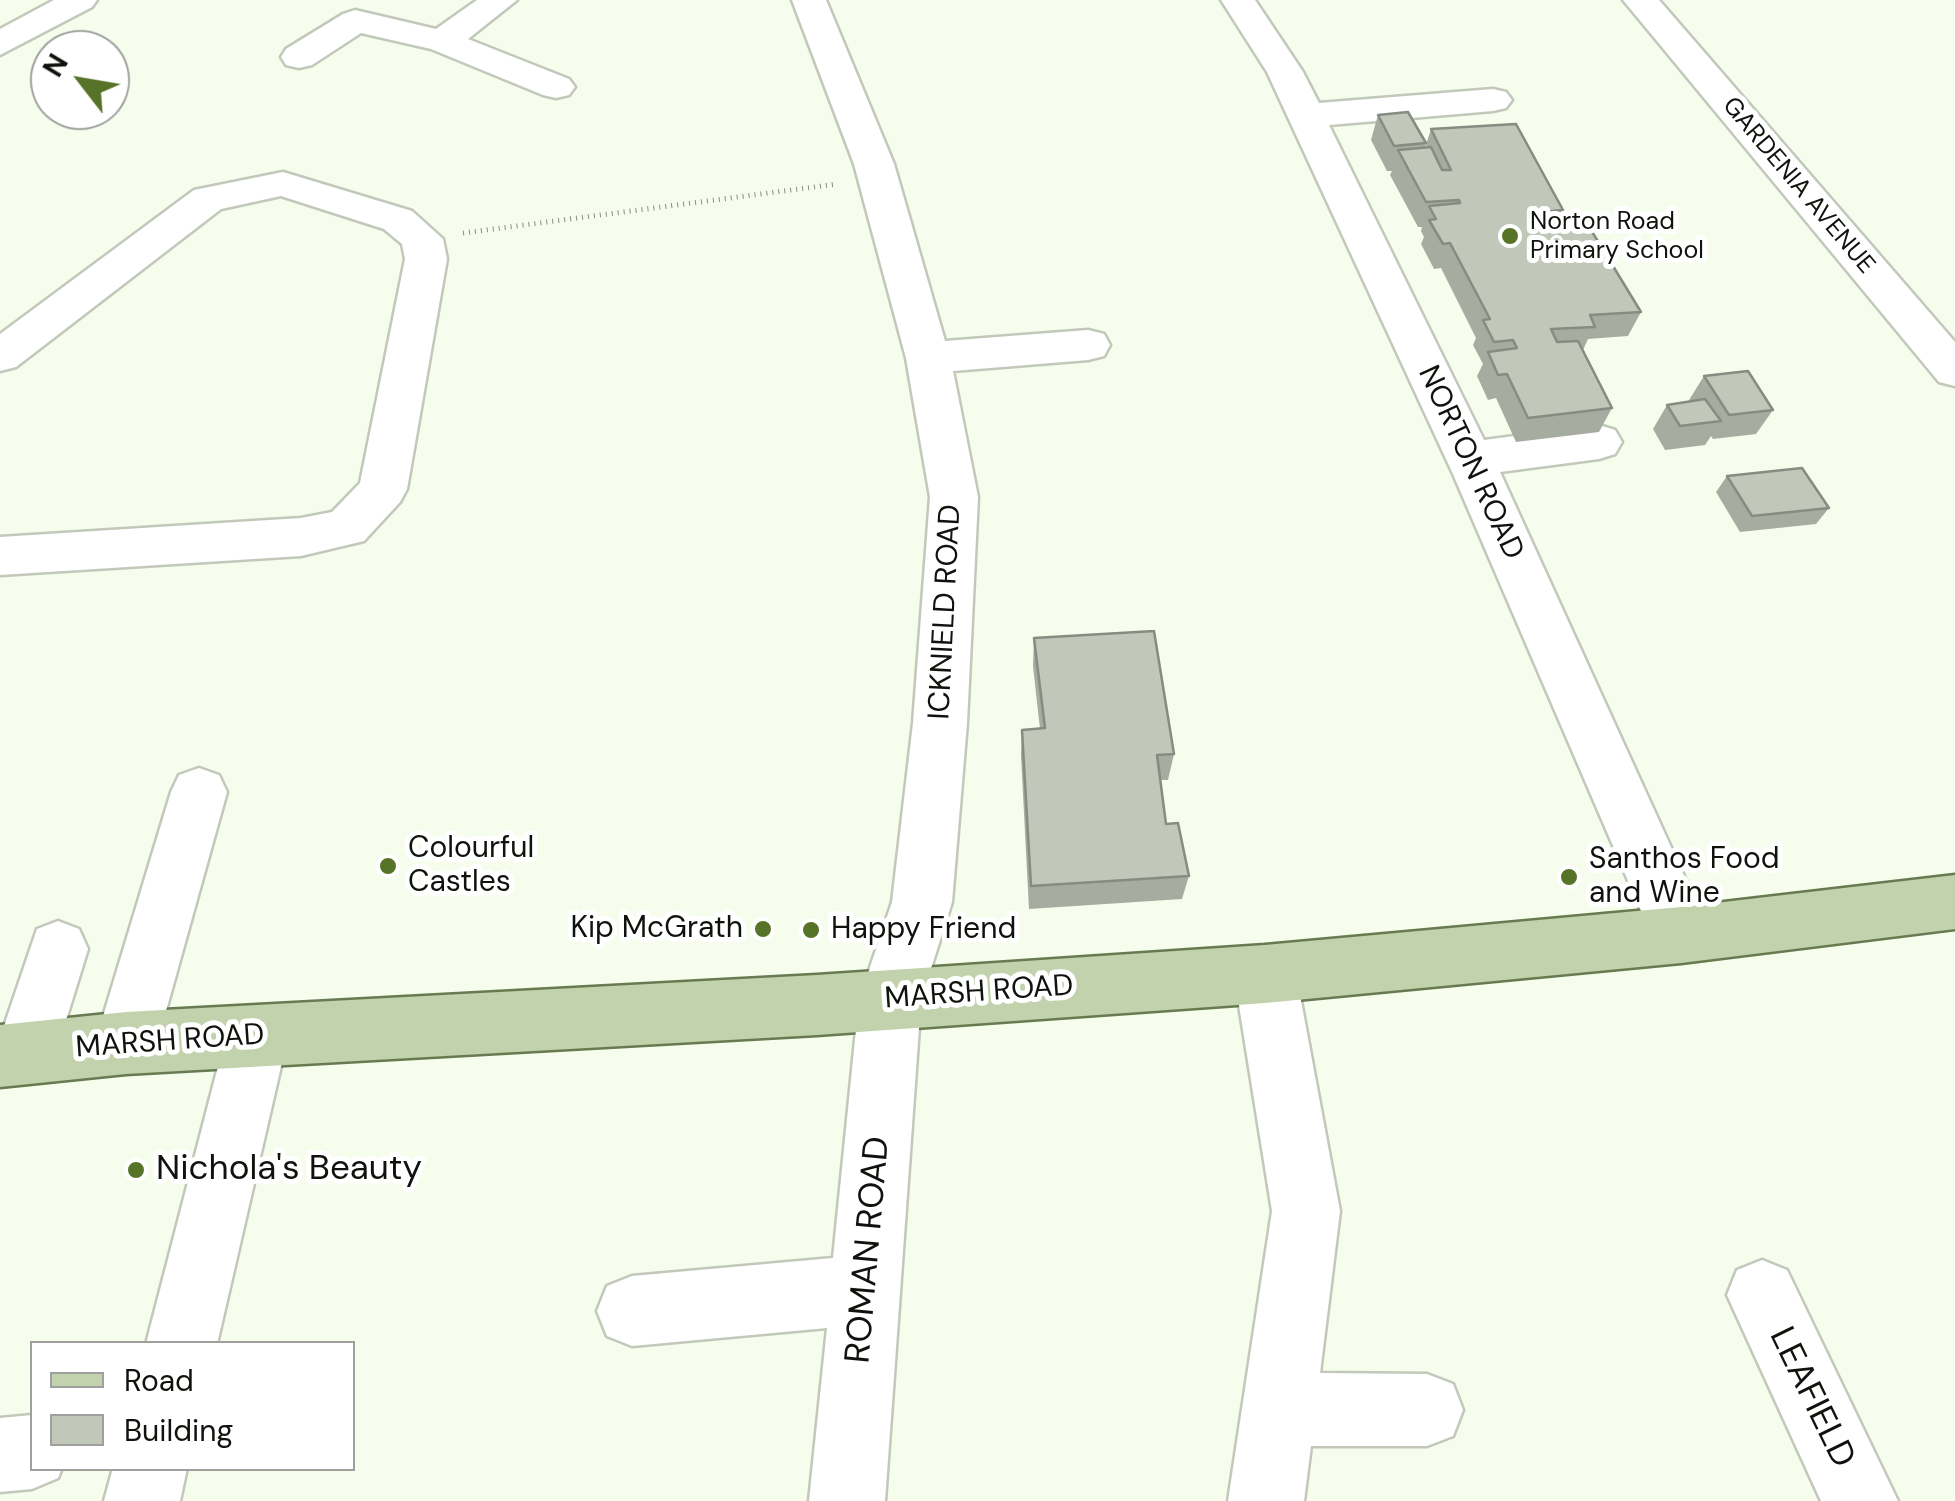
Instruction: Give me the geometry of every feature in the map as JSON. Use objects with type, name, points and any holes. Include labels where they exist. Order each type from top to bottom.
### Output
[{"type":"main road","name":"MARSH ROAD","points":[[13,1055],[126,1043],[890,1000],[1265,974],[1682,935],[1955,902]]},
{"type":"street","points":[[442,41],[500,0]]},
{"type":"street","name":"ICKNIELD ROAD","points":[[809,0],[878,179],[928,358],[954,497],[940,722],[922,902],[890,1000]]},
{"type":"street","name":"NORTON ROAD","points":[[1238,0],[1285,72],[1469,459],[1682,935]]},
{"type":"street","points":[[0,44],[65,2]]},
{"type":"street","name":"GARDENIA AVENUE","points":[[1656,3],[1955,372]]},
{"type":"street","points":[[298,57],[356,21],[442,41],[556,88]]},
{"type":"street","points":[[1304,116],[1493,100]]},
{"type":"street","points":[[0,356],[208,199],[283,184],[398,220],[422,239],[426,258],[383,488],[347,528],[301,538],[0,556]]},
{"type":"street","points":[[928,358],[1088,345]]},
{"type":"street","points":[[1469,459],[1599,442]]},
{"type":"street","points":[[126,1043],[200,792]]},
{"type":"street","points":[[13,1055],[58,949]]},
{"type":"street","points":[[1265,974],[1306,1211],[1266,1501]]},
{"type":"street","name":"ROMAN ROAD","points":[[847,1501],[890,1000]]},
{"type":"street","points":[[182,1341],[257,1036]]},
{"type":"street","points":[[632,1310],[867,1290]]},
{"type":"street","name":"LEAFIELD","points":[[1762,1295],[1860,1501]]},
{"type":"street","points":[[1280,1410],[1427,1410]]},
{"type":"street","points":[[0,1455],[30,1452]]},
{"type":"street","points":[[142,1501],[149,1471]]},
{"type":"path","points":[[422,239],[878,179]]},
{"type":"building","points":[[1408,112],[1426,143],[1394,146],[1378,115]]},
{"type":"building","points":[[1516,124],[1563,210],[1529,213],[1538,229],[1588,225],[1641,312],[1590,315],[1595,327],[1551,329],[1557,342],[1578,341],[1612,408],[1528,418],[1507,374],[1498,375],[1488,352],[1517,348],[1513,340],[1494,342],[1483,320],[1490,319],[1450,243],[1443,244],[1429,220],[1436,219],[1429,206],[1460,203],[1459,200],[1426,202],[1398,150],[1431,147],[1442,170],[1451,170],[1431,129]]},
{"type":"building","points":[[1748,371],[1773,410],[1729,415],[1704,376]]},
{"type":"building","points":[[1705,399],[1721,421],[1680,426],[1667,405]]},
{"type":"building","points":[[1802,468],[1829,508],[1752,516],[1727,476]]},
{"type":"building","points":[[1154,631],[1174,754],[1157,755],[1166,824],[1178,823],[1189,876],[1031,886],[1022,730],[1045,728],[1034,638]]},
{"type":"place","name":"Norton Road Primary School","points":[[1510,236]]},
{"type":"place","name":"Colourful Castles","points":[[388,866]]},
{"type":"place","name":"Santhos Food and Wine","points":[[1569,877]]},
{"type":"place","name":"Kip McGrath","points":[[763,929]]},
{"type":"place","name":"Happy Friend","points":[[811,930]]},
{"type":"place","name":"Nichola's Beauty","points":[[136,1170]]}]
